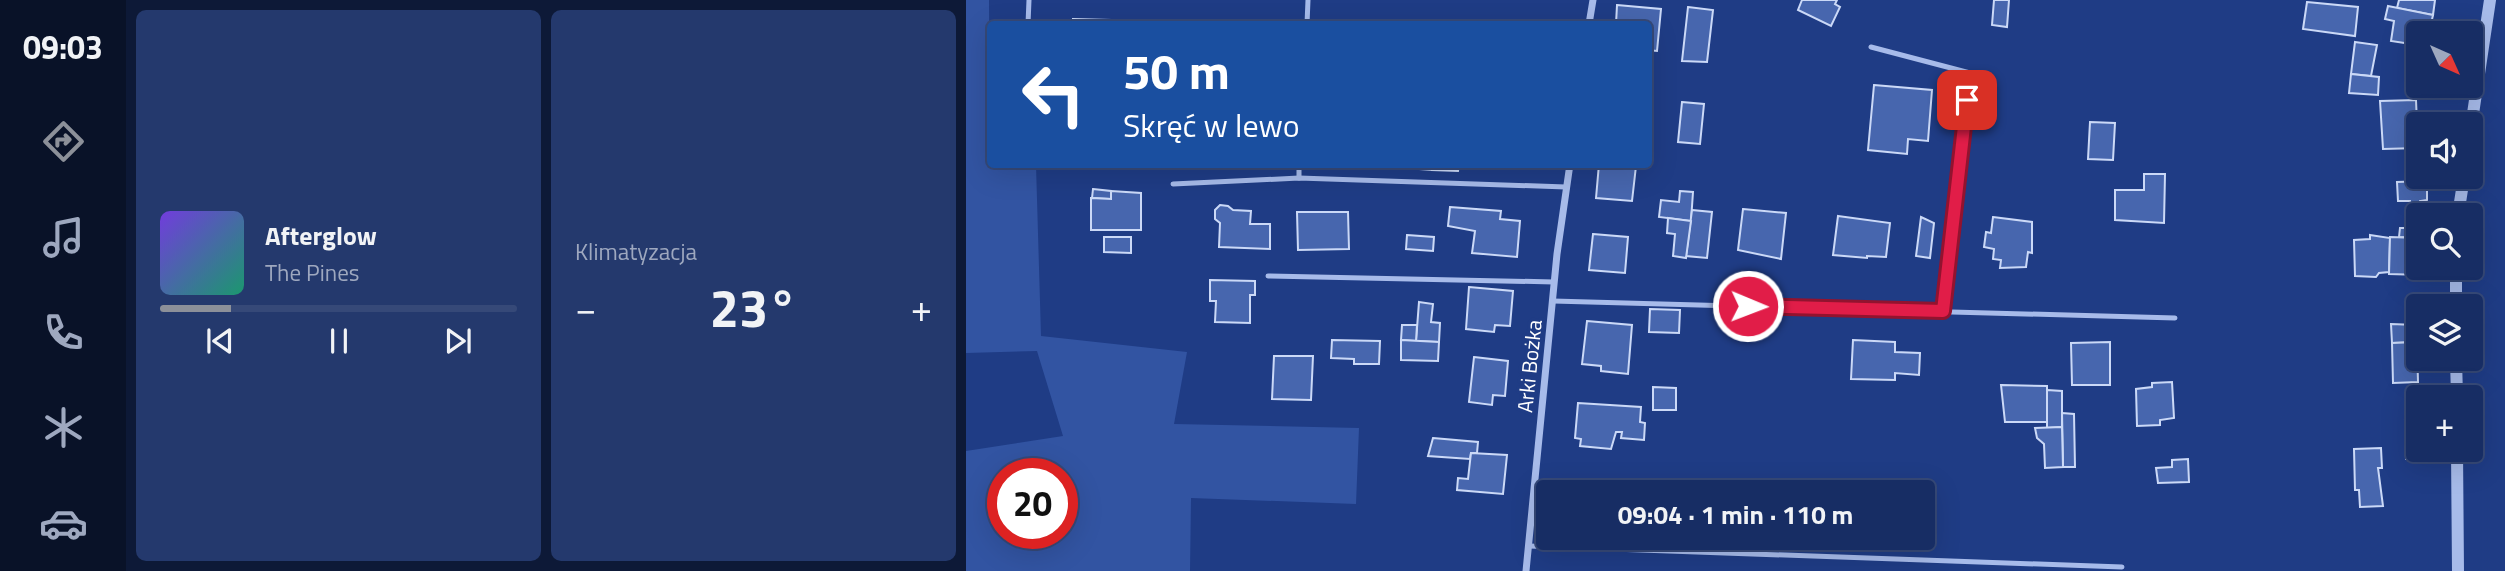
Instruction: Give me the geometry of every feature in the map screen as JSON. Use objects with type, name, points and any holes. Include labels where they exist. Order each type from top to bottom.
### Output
[{"type":"street","points":[[1590,21],[1593,0]]},
{"type":"street","points":[[2473,112],[2490,0]]},
{"type":"street","name":"Arki Bożka","points":[[1526,571],[1554,282],[1569,168]]},
{"type":"street","points":[[2457,462],[2458,571]]},
{"type":"lane","points":[[1028,21],[1029,0]]},
{"type":"lane","points":[[1307,21],[1308,0]]},
{"type":"lane","points":[[1871,47],[1970,73],[1943,311]]},
{"type":"lane","points":[[1299,168],[1299,178]]},
{"type":"lane","points":[[1173,184],[1299,178],[1566,187]]},
{"type":"lane","points":[[1268,276],[1554,282]]},
{"type":"lane","points":[[1553,301],[2175,318]]},
{"type":"lane","points":[[1529,545],[2122,568]]},
{"type":"shaded area","points":[[966,0],[989,0],[987,168],[1036,168],[1041,336],[1187,352],[1174,424],[1359,428],[1356,504],[1191,498],[1190,571],[966,571],[966,451],[1063,436],[1037,351],[966,353]]},
{"type":"building","points":[[1802,0],[1837,0],[1835,4],[1840,7],[1831,26],[1798,10]]},
{"type":"building","points":[[1994,0],[2009,0],[2007,27],[1992,25]]},
{"type":"building","points":[[2399,0],[2435,0],[2433,15],[2397,8]]},
{"type":"building","points":[[2307,2],[2358,7],[2355,36],[2303,29]]},
{"type":"building","points":[[1617,5],[1661,9],[1657,51],[1652,50],[1652,21],[1616,21]]},
{"type":"building","points":[[2388,6],[2433,15],[2432,21],[2406,21],[2406,43],[2391,41],[2394,21],[2385,19]]},
{"type":"building","points":[[1688,7],[1713,10],[1707,62],[1682,61]]},
{"type":"building","points":[[1073,19],[1111,20],[1111,21]]},
{"type":"building","points":[[2355,42],[2377,45],[2371,76],[2351,74]]},
{"type":"building","points":[[2351,74],[2379,77],[2378,95],[2349,93]]},
{"type":"building","points":[[1874,85],[1932,90],[1928,141],[1908,139],[1907,154],[1868,150]]},
{"type":"building","points":[[2416,100],[2416,112],[2406,112],[2406,148],[2383,149],[2380,101]]},
{"type":"building","points":[[1682,102],[1704,104],[1700,144],[1678,142]]},
{"type":"building","points":[[2090,122],[2115,123],[2113,160],[2088,159]]},
{"type":"building","points":[[1432,168],[1458,168],[1458,171]]},
{"type":"building","points":[[1599,168],[1636,168],[1632,201],[1596,198]]},
{"type":"building","points":[[2144,174],[2165,174],[2164,223],[2115,220],[2115,190],[2144,190]]},
{"type":"building","points":[[2397,182],[2406,182],[2406,189],[2427,189],[2427,200],[2420,203],[2398,201]]},
{"type":"building","points":[[1093,189],[1111,191],[1111,199],[1092,198]]},
{"type":"building","points":[[1111,191],[1141,193],[1141,230],[1091,230],[1091,198],[1111,199]]},
{"type":"building","points":[[1680,191],[1693,192],[1691,221],[1659,217],[1661,200],[1679,202]]},
{"type":"building","points":[[1220,205],[1233,210],[1251,211],[1250,224],[1270,224],[1270,249],[1219,247],[1220,223],[1215,219],[1215,210]]},
{"type":"building","points":[[1450,207],[1501,211],[1500,219],[1520,221],[1517,257],[1472,253],[1475,231],[1448,226]]},
{"type":"building","points":[[1743,209],[1786,213],[1781,259],[1738,250]]},
{"type":"building","points":[[1692,210],[1712,212],[1707,258],[1686,256]]},
{"type":"building","points":[[1297,212],[1348,212],[1349,249],[1298,250]]},
{"type":"building","points":[[1838,216],[1890,223],[1886,257],[1833,255]]},
{"type":"building","points":[[1921,217],[1934,223],[1930,258],[1916,256]]},
{"type":"building","points":[[1993,217],[2032,222],[2032,253],[2028,252],[2026,267],[2000,268],[2001,260],[1993,259],[1994,249],[1984,247],[1986,232],[1991,233]]},
{"type":"building","points":[[1668,218],[1691,221],[1686,258],[1673,256],[1675,234],[1667,233]]},
{"type":"building","points":[[2400,228],[2406,228],[2406,237],[2399,237]]},
{"type":"building","points":[[1593,234],[1628,237],[1625,273],[1589,270]]},
{"type":"building","points":[[1407,235],[1434,237],[1433,251],[1406,249]]},
{"type":"building","points":[[2370,235],[2390,238],[2389,272],[2379,273],[2376,277],[2355,276],[2354,240],[2370,239]]},
{"type":"building","points":[[1104,237],[1131,237],[1131,253],[1104,252]]},
{"type":"building","points":[[2390,237],[2406,238],[2406,275],[2389,274]]},
{"type":"building","points":[[1210,280],[1255,281],[1255,295],[1250,295],[1250,323],[1215,322],[1216,301],[1210,301]]},
{"type":"building","points":[[1469,287],[1513,291],[1510,326],[1495,325],[1494,332],[1466,329]]},
{"type":"building","points":[[1419,302],[1433,304],[1431,322],[1440,323],[1439,342],[1416,341]]},
{"type":"building","points":[[1650,309],[1680,310],[1679,333],[1649,332]]},
{"type":"building","points":[[1587,321],[1632,325],[1628,374],[1601,371],[1601,366],[1582,364]]},
{"type":"building","points":[[2391,324],[2406,325],[2406,342],[2392,343]]},
{"type":"building","points":[[1402,325],[1417,325],[1416,341],[1401,340]]},
{"type":"building","points":[[1332,340],[1380,341],[1379,364],[1354,364],[1354,359],[1331,358]]},
{"type":"building","points":[[1401,340],[1439,342],[1438,361],[1401,360]]},
{"type":"building","points":[[1853,340],[1895,342],[1895,352],[1920,353],[1919,375],[1895,373],[1895,380],[1851,379]]},
{"type":"building","points":[[2110,342],[2110,385],[2072,385],[2071,343]]},
{"type":"building","points":[[2406,342],[2406,371],[2418,371],[2418,382],[2393,383],[2392,343]]},
{"type":"building","points":[[1274,356],[1313,356],[1311,400],[1272,399]]},
{"type":"building","points":[[1474,357],[1508,361],[1505,396],[1493,395],[1492,405],[1469,402]]},
{"type":"building","points":[[2172,382],[2174,418],[2160,420],[2160,425],[2137,426],[2136,389],[2152,387],[2152,383]]},
{"type":"building","points":[[2001,385],[2047,386],[2047,422],[2005,422]]},
{"type":"building","points":[[1653,387],[1676,388],[1676,410],[1653,410]]},
{"type":"building","points":[[2047,390],[2062,391],[2062,427],[2047,428]]},
{"type":"building","points":[[1578,403],[1641,407],[1640,422],[1645,423],[1644,440],[1621,438],[1622,432],[1616,432],[1611,449],[1580,446],[1581,439],[1575,438]]},
{"type":"building","points":[[2062,413],[2074,414],[2075,467],[2063,467]]},
{"type":"building","points":[[2062,427],[2063,467],[2045,468],[2044,444],[2037,438],[2035,428]]},
{"type":"building","points":[[1433,438],[1478,442],[1477,453],[1471,453],[1470,459],[1428,456]]},
{"type":"building","points":[[2381,448],[2382,468],[2378,468],[2383,506],[2360,507],[2359,490],[2355,490],[2354,449]]},
{"type":"building","points":[[1471,453],[1507,455],[1503,494],[1457,490],[1458,478],[1468,479]]},
{"type":"building","points":[[2188,459],[2189,482],[2158,483],[2156,468],[2172,467],[2172,460]]},
{"type":"route","points":[[1748,306],[1943,311],[1967,100]]}]
